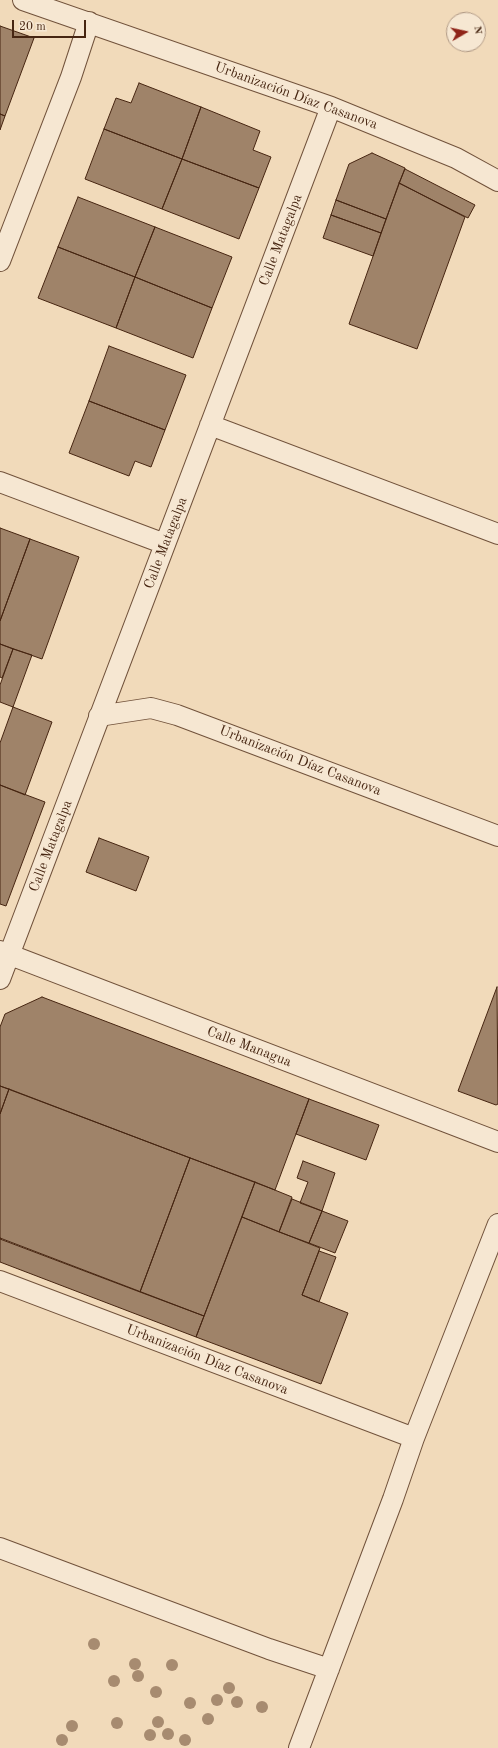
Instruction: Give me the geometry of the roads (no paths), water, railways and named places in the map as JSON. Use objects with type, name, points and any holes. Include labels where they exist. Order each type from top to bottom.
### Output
[{"type":"street","name":"Urbanización Díaz Casanova","points":[[23,0],[331,107],[456,158],[498,181]]},
{"type":"street","points":[[0,261],[71,77],[89,22]]},
{"type":"street","name":"Calle Matagalpa","points":[[0,979],[5,953],[165,544],[331,107]]},
{"type":"street","points":[[210,425],[498,534]]},
{"type":"street","points":[[0,482],[165,544]]},
{"type":"street","name":"Urbanización Díaz Casanova","points":[[98,716],[151,708],[177,715],[498,836]]},
{"type":"street","name":"Calle Managua","points":[[5,953],[498,1142]]},
{"type":"street","points":[[298,1748],[394,1499],[414,1438],[498,1224]]},
{"type":"street","name":"Urbanización Díaz Casanova","points":[[0,1281],[414,1438]]},
{"type":"street","points":[[0,1548],[329,1670]]}]
